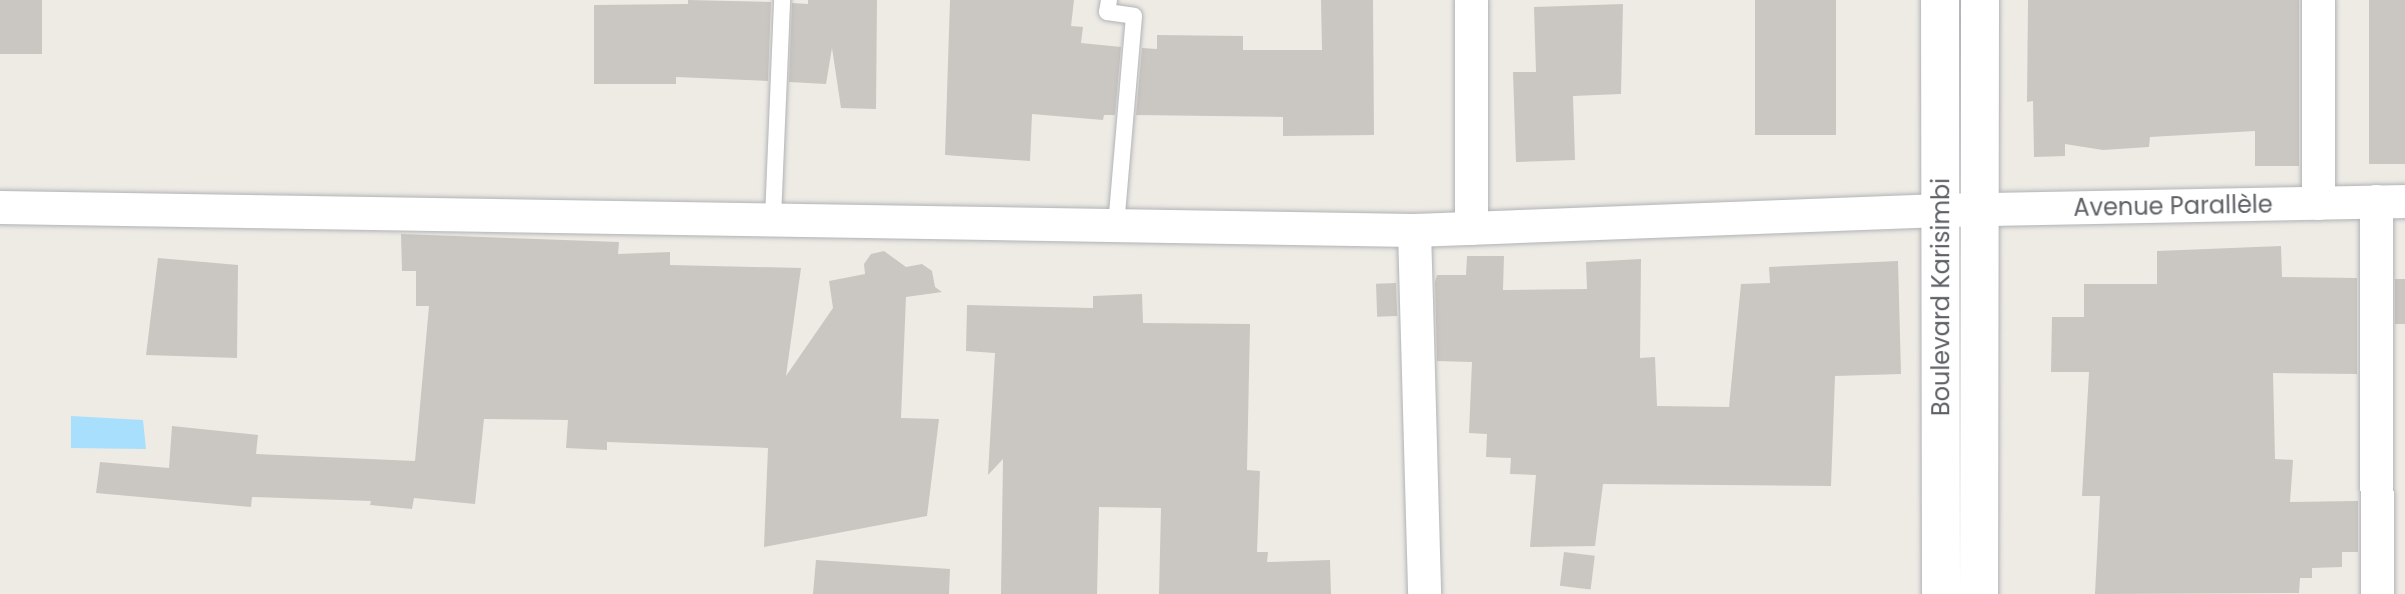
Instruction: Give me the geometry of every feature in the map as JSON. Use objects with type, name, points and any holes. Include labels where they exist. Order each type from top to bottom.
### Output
[{"type":"street","points":[[1471,0],[1471,228]]},
{"type":"street","name":"Boulevard Karisimbi","points":[[1940,0],[1941,594]]},
{"type":"street","points":[[1979,594],[1980,0]]},
{"type":"street","points":[[2318,0],[2318,203]]},
{"type":"street","name":"Avenue Parallèle","points":[[0,207],[1414,230],[1941,210],[2391,201]]},
{"type":"street","points":[[2377,594],[2391,201]]},
{"type":"street","points":[[1414,230],[1424,594]]},
{"type":"lane","points":[[773,218],[782,0]]},
{"type":"lane","points":[[1109,0],[1107,12],[1134,16],[1116,224]]},
{"type":"water","points":[[71,416],[143,420],[146,449],[71,448]]},
{"type":"building","points":[[0,0],[42,0],[42,54],[0,54]]},
{"type":"building","points":[[688,0],[771,2],[768,81],[676,77],[676,84],[594,84],[594,5],[688,4]]},
{"type":"building","points":[[808,0],[877,0],[876,109],[841,108],[832,48],[826,84],[789,82],[792,3],[808,4]]},
{"type":"building","points":[[950,0],[1074,0],[1071,26],[1083,27],[1081,43],[1121,47],[1115,115],[1104,115],[1103,120],[1032,114],[1030,161],[945,155]]},
{"type":"building","points":[[1321,0],[1373,0],[1374,135],[1283,136],[1283,117],[1136,115],[1142,48],[1157,49],[1157,35],[1243,36],[1243,50],[1322,50]]},
{"type":"building","points":[[1755,0],[1836,0],[1836,135],[1755,135]]},
{"type":"building","points":[[2028,0],[2299,0],[2299,166],[2255,166],[2255,131],[2150,137],[2149,147],[2103,150],[2065,144],[2065,156],[2034,157],[2033,101],[2027,102]]},
{"type":"building","points":[[2369,0],[2405,0],[2405,164],[2369,164]]},
{"type":"building","points":[[1623,4],[1621,94],[1573,96],[1575,160],[1516,162],[1513,72],[1536,72],[1534,7]]},
{"type":"building","points":[[401,234],[619,242],[618,254],[670,252],[670,265],[801,268],[786,376],[833,308],[829,281],[865,274],[864,264],[871,254],[884,251],[906,267],[922,264],[932,271],[935,287],[942,292],[906,297],[901,418],[939,419],[927,516],[764,547],[768,448],[607,442],[607,450],[566,448],[568,420],[484,419],[475,504],[414,498],[412,509],[370,505],[371,501],[252,497],[251,507],[96,493],[100,462],[169,468],[172,426],[258,435],[256,454],[415,461],[429,306],[416,306],[416,271],[402,271]]},
{"type":"building","points":[[2281,246],[2282,277],[2357,278],[2357,374],[2273,373],[2275,459],[2293,460],[2290,502],[2358,501],[2358,552],[2342,552],[2342,567],[2312,568],[2312,578],[2300,578],[2299,593],[2095,594],[2100,496],[2082,496],[2089,372],[2051,372],[2052,317],[2084,317],[2084,284],[2157,284],[2157,251]]},
{"type":"building","points":[[1467,256],[1504,256],[1503,290],[1587,289],[1586,262],[1641,259],[1640,358],[1655,357],[1657,406],[1729,407],[1741,284],[1770,283],[1769,267],[1898,261],[1901,374],[1835,376],[1831,486],[1603,484],[1595,546],[1530,547],[1536,475],[1510,474],[1511,458],[1486,457],[1487,434],[1469,433],[1472,362],[1437,361],[1437,275],[1466,275]]},
{"type":"building","points":[[158,258],[238,265],[237,358],[146,355]]},
{"type":"building","points":[[2395,279],[2405,279],[2405,324],[2395,324]]},
{"type":"building","points":[[1396,283],[1397,316],[1377,317],[1376,284]]},
{"type":"building","points":[[1142,294],[1143,323],[1250,324],[1247,470],[1260,471],[1257,552],[1268,552],[1267,562],[1330,560],[1331,594],[1159,594],[1161,508],[1099,507],[1097,594],[1001,594],[1003,459],[988,475],[995,353],[966,351],[967,305],[1093,308],[1093,296]]},
{"type":"building","points":[[1564,552],[1595,556],[1591,590],[1560,586]]},
{"type":"building","points":[[816,560],[950,569],[949,594],[813,594]]}]
